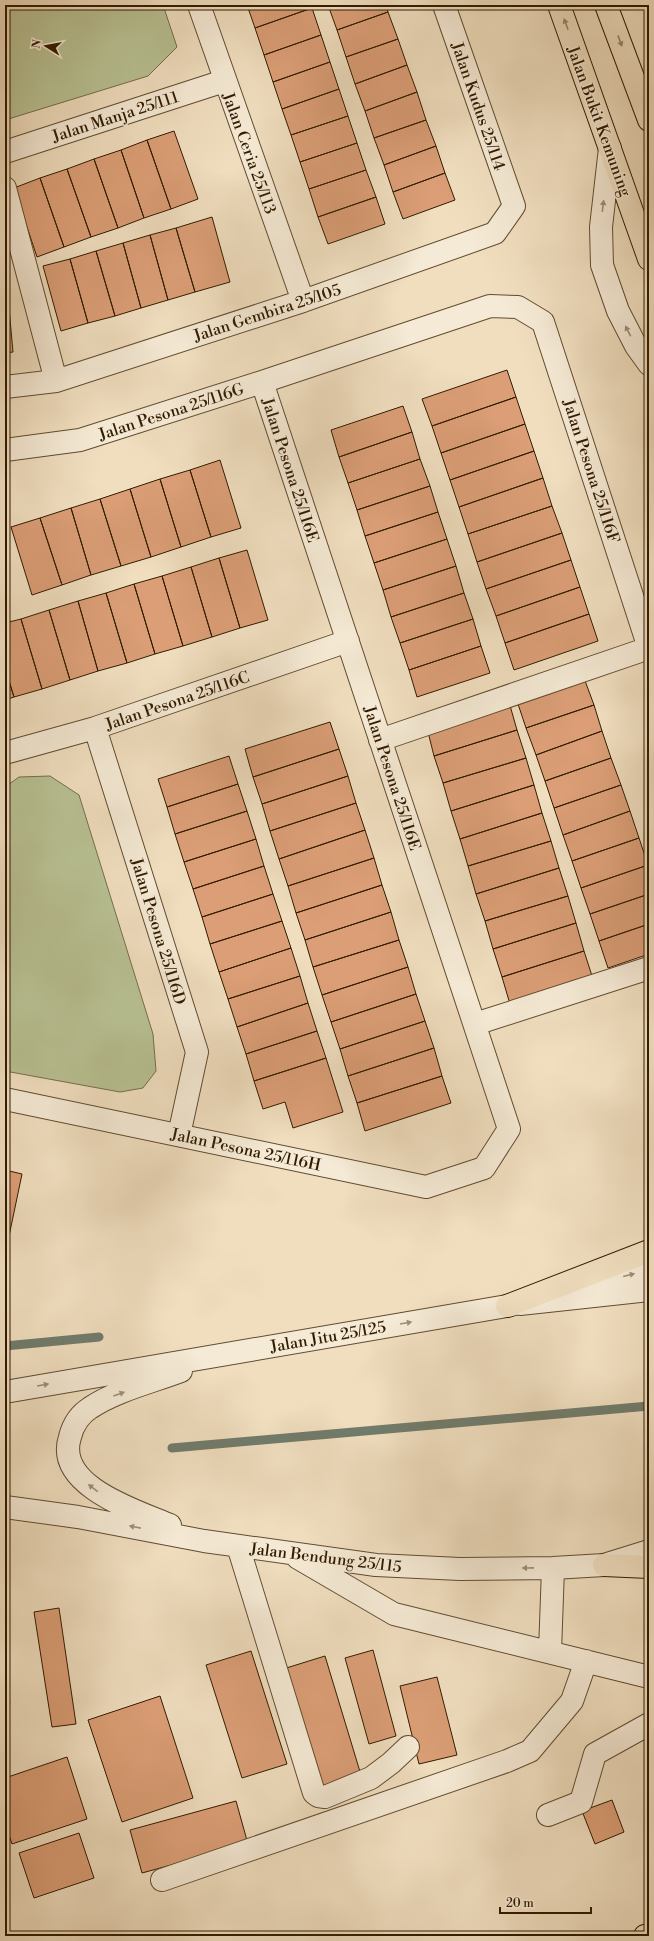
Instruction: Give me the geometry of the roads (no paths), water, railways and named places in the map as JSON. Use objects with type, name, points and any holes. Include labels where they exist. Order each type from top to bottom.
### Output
[{"type":"main road","name":"Jalan Bukit Kemuning","points":[[559,5],[649,259]]},
{"type":"main road","points":[[606,5],[649,120]]},
{"type":"main road","points":[[507,1306],[649,1251]]},
{"type":"main road","points":[[604,1565],[649,1567]]},
{"type":"main road","points":[[645,1936],[649,1935]]},
{"type":"street","name":"Jalan Ceria 25/113","points":[[199,5],[224,81],[302,301]]},
{"type":"street","name":"Jalan Kudus 25/114","points":[[444,5],[514,206]]},
{"type":"street","name":"Jalan Manja 25/111","points":[[5,152],[224,81]]},
{"type":"street","points":[[610,148],[601,227],[602,266],[618,311],[636,346],[649,364]]},
{"type":"street","points":[[5,188],[56,381]]},
{"type":"street","name":"Jalan Gembira 25/105","points":[[5,387],[56,381],[302,301],[494,233],[514,206]]},
{"type":"street","name":"Jalan Pesona 25/116G","points":[[5,450],[80,440],[262,382],[490,306],[518,307]]},
{"type":"street","name":"Jalan Pesona 25/116F","points":[[518,307],[544,322],[649,648]]},
{"type":"street","name":"Jalan Pesona 25/116E","points":[[262,382],[509,1129],[484,1168]]},
{"type":"street","name":"Jalan Pesona 25/116C","points":[[5,754],[96,728],[348,641]]},
{"type":"street","points":[[380,740],[649,648]]},
{"type":"street","name":"Jalan Pesona 25/116D","points":[[96,728],[197,1052],[179,1135]]},
{"type":"street","points":[[474,1024],[649,968]]},
{"type":"street","name":"Jalan Pesona 25/116H","points":[[5,1099],[426,1188],[484,1168]]},
{"type":"street","name":"Jalan Jitu 25/125","points":[[5,1392],[236,1351],[507,1306],[649,1270]]},
{"type":"street","points":[[507,1306],[649,1290]]},
{"type":"street","points":[[204,1541],[97,1491],[77,1476],[70,1462],[68,1443],[74,1424],[89,1408],[106,1399],[236,1351]]},
{"type":"street","name":"Jalan Bendung 25/115","points":[[10,1510],[78,1517],[204,1541],[376,1565],[460,1569],[553,1568],[604,1565],[649,1551]]},
{"type":"street","points":[[238,1546],[314,1793],[318,1796],[325,1797],[371,1778],[391,1763],[408,1747]]},
{"type":"street","points":[[288,1553],[394,1614],[649,1677]]},
{"type":"street","points":[[550,1652],[553,1568]]},
{"type":"street","points":[[162,1880],[507,1761],[530,1751],[572,1701],[586,1661]]},
{"type":"street","points":[[548,1815],[581,1802],[595,1754],[649,1724]]},
{"type":"waterway","points":[[5,1346],[99,1337]]},
{"type":"waterway","points":[[172,1448],[649,1406]]}]
